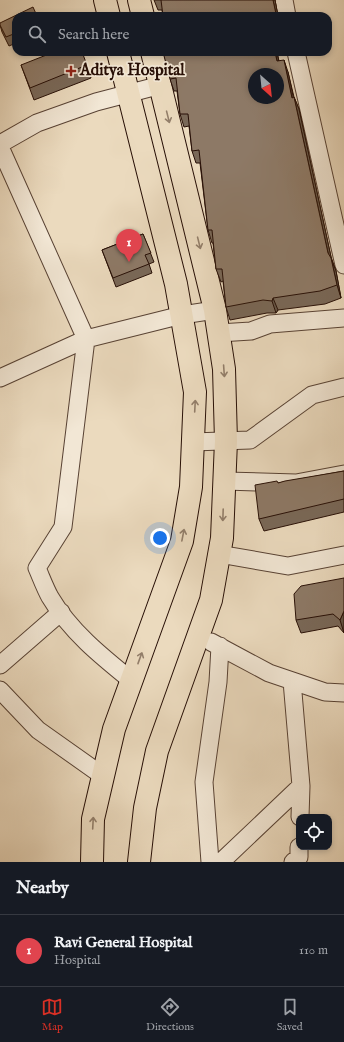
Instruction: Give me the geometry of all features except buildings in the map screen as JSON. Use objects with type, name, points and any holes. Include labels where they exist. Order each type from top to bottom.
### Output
[{"type":"main road","points":[[105,0],[108,12]]},
{"type":"main road","points":[[138,0],[142,12]]},
{"type":"main road","points":[[92,862],[93,819],[114,729],[182,541],[191,487],[195,392],[176,284],[119,56]]},
{"type":"main road","points":[[139,862],[145,808],[157,751],[211,600],[222,538],[226,442],[224,369],[215,310],[153,56]]},
{"type":"street","points":[[284,0],[286,12]]},
{"type":"street","points":[[297,56],[340,227],[344,265]]},
{"type":"street","points":[[132,681],[96,652],[70,625],[50,596],[37,568],[63,527],[86,339],[0,146],[37,123],[96,102],[161,85]]},
{"type":"street","points":[[0,378],[86,339],[182,315],[215,310]]},
{"type":"street","points":[[219,333],[250,331],[270,324],[344,318]]},
{"type":"street","points":[[193,442],[250,440],[312,395],[344,387]]},
{"type":"street","points":[[225,481],[296,484],[344,474]]},
{"type":"street","points":[[219,554],[288,566],[344,555]]},
{"type":"street","points":[[0,665],[61,612]]},
{"type":"street","points":[[199,636],[220,646],[234,656],[269,673],[325,692],[344,693]]},
{"type":"street","points":[[210,862],[204,782],[218,682],[220,646]]},
{"type":"street","points":[[292,681],[301,786],[300,814]]},
{"type":"street","points":[[0,690],[38,730],[103,776]]},
{"type":"street","points":[[221,862],[301,786]]},
{"type":"street","points":[[293,862],[299,857],[299,850]]},
{"type":"place","name":"Aditya Hospital","points":[[71,71]]},
{"type":"place","name":"Ravi General Hospital","points":[[129,262]]}]
